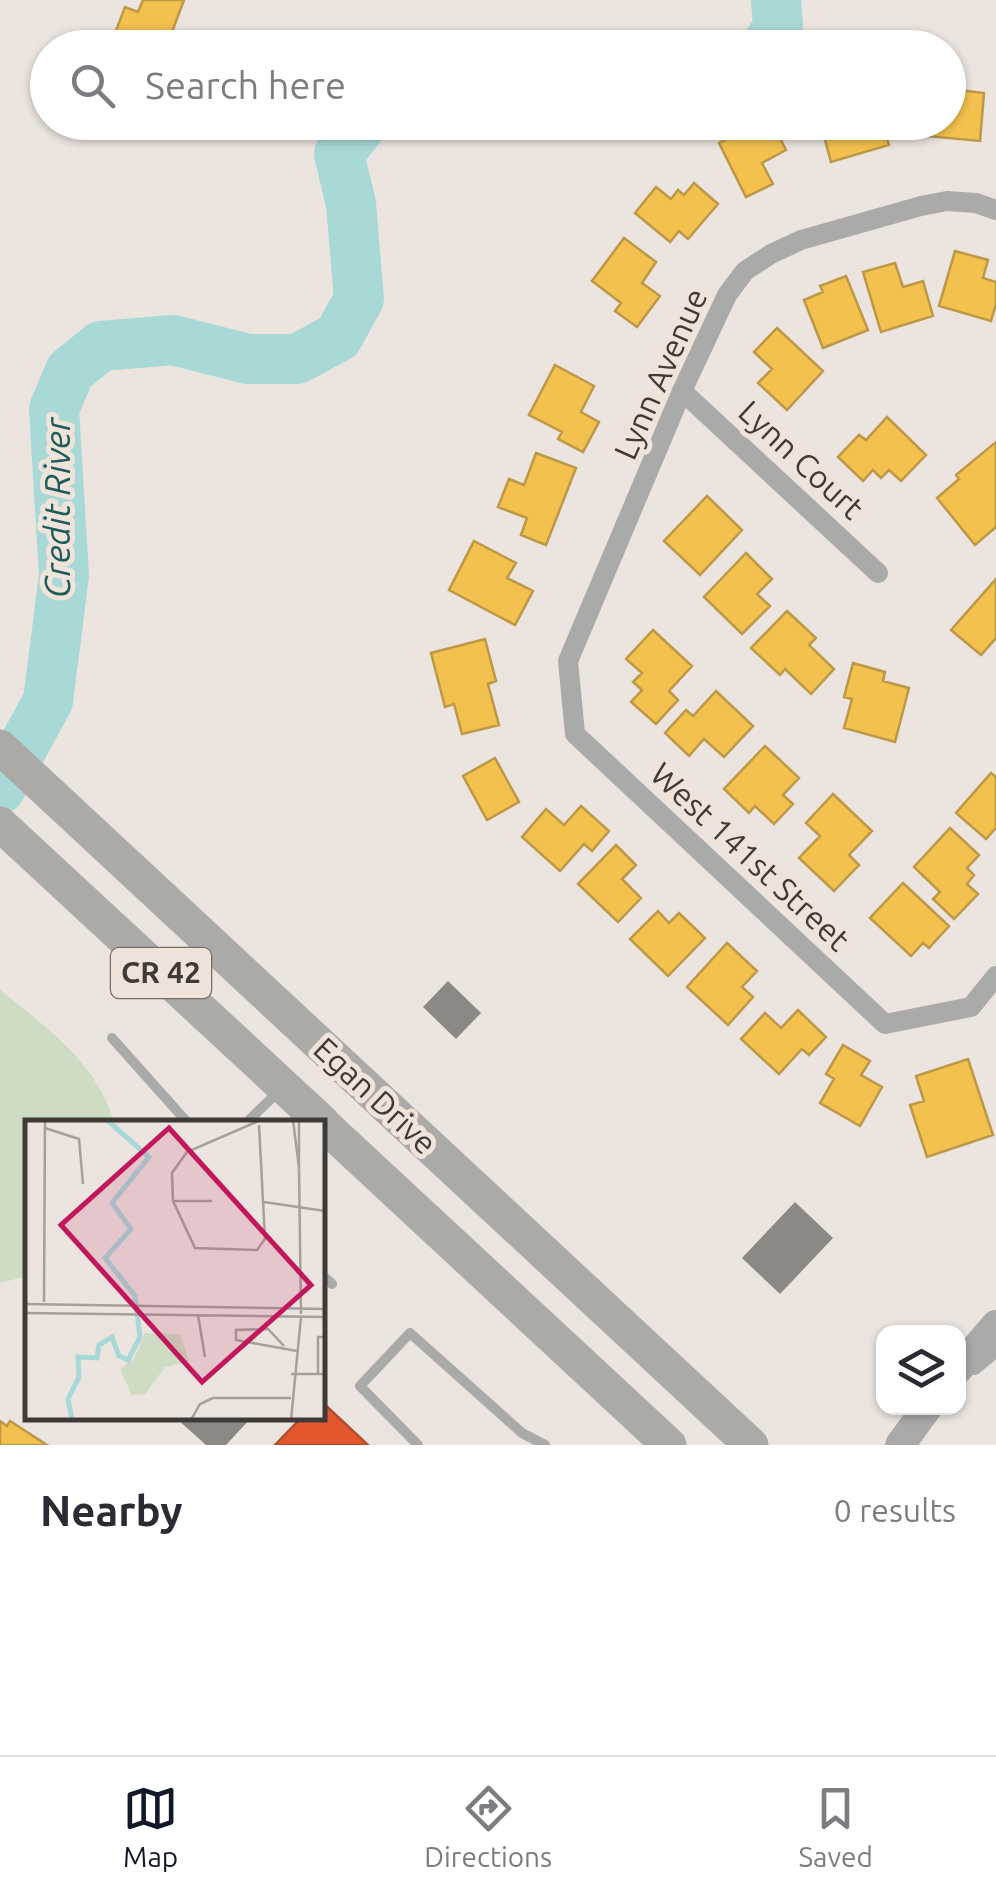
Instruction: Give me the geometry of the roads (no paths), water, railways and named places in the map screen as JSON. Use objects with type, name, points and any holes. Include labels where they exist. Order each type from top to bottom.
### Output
[{"type":"highway","name":"Egan Drive","points":[[0,747],[751,1445]]},
{"type":"highway","name":"Egan Drive","points":[[0,824],[319,1120]]},
{"type":"highway","name":"Egan Drive","points":[[325,1126],[669,1445]]},
{"type":"main road","points":[[966,1360],[996,1325]]},
{"type":"main road","points":[[900,1445],[922,1415]]},
{"type":"street","name":"Lynn Avenue","points":[[575,734],[568,661],[682,392],[727,295],[745,271],[802,240],[921,206],[976,203],[996,210]]},
{"type":"street","name":"Lynn Court","points":[[682,392],[878,573]]},
{"type":"street","name":"West 141st Street","points":[[575,734],[885,1024],[971,1007],[996,976]]},
{"type":"lane","points":[[112,1038],[186,1120]]},
{"type":"lane","points":[[249,1120],[283,1087]]},
{"type":"lane","points":[[325,1278],[332,1284]]},
{"type":"lane","points":[[418,1445],[360,1386],[410,1333],[522,1433],[544,1445]]},
{"type":"lane","points":[[966,1377],[996,1353]]},
{"type":"waterway","name":"Credit River","points":[[776,0],[776,30]]},
{"type":"waterway","name":"Credit River","points":[[0,789],[48,701],[64,575],[54,409],[70,371],[101,346],[173,340],[248,359],[297,359],[338,337],[359,299],[351,204],[339,154],[350,140]]}]
